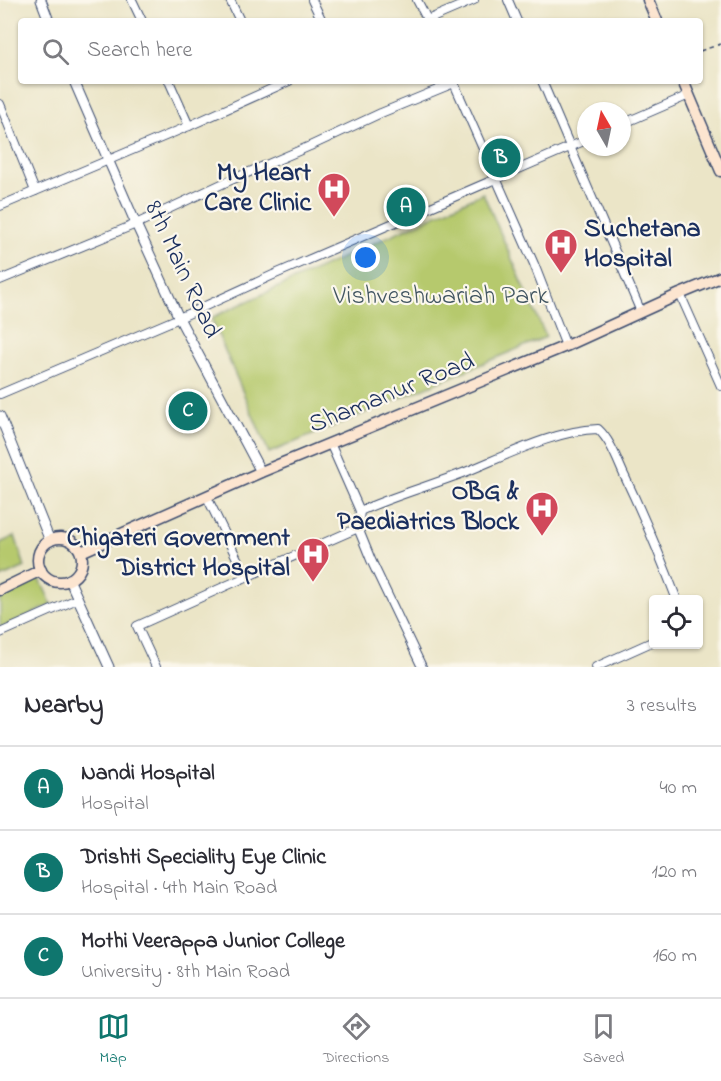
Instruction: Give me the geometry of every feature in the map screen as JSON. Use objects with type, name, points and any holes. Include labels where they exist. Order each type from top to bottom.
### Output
[{"type":"main road","points":[[648,0],[656,18]]},
{"type":"main road","points":[[684,84],[721,171]]},
{"type":"main road","name":"Shamanur Road","points":[[81,552],[261,472],[566,346],[721,277]]},
{"type":"main road","points":[[66,539],[77,545],[81,552],[80,569],[69,579],[54,580],[48,578],[41,570],[39,553],[50,540],[66,539]]},
{"type":"main road","points":[[0,590],[41,570]]},
{"type":"street","points":[[41,0],[48,18]]},
{"type":"street","points":[[132,0],[141,18]]},
{"type":"street","points":[[230,0],[239,18]]},
{"type":"street","points":[[312,0],[321,18]]},
{"type":"street","points":[[417,0],[426,18]]},
{"type":"street","points":[[434,18],[474,0]]},
{"type":"street","points":[[508,0],[516,18]]},
{"type":"street","name":"8th Main Road","points":[[75,84],[179,318],[261,472]]},
{"type":"street","points":[[170,84],[189,126]]},
{"type":"street","points":[[0,280],[136,224],[448,84]]},
{"type":"street","points":[[454,84],[534,264],[566,346]]},
{"type":"street","points":[[543,84],[641,312]]},
{"type":"street","points":[[0,206],[189,126],[268,85]]},
{"type":"street","points":[[631,120],[688,95]]},
{"type":"street","points":[[0,104],[35,191]]},
{"type":"street","points":[[0,394],[577,144]]},
{"type":"street","points":[[680,294],[721,386]]},
{"type":"street","points":[[0,416],[50,540]]},
{"type":"street","points":[[360,511],[549,439],[584,429],[598,429],[606,436],[675,595]]},
{"type":"street","points":[[330,443],[360,511],[358,528],[371,560],[422,667]]},
{"type":"street","points":[[207,496],[246,577]]},
{"type":"street","points":[[156,667],[137,626],[358,528]]},
{"type":"street","points":[[69,579],[109,667]]},
{"type":"street","points":[[0,633],[77,599]]},
{"type":"street","points":[[596,667],[649,643]]},
{"type":"path","points":[[703,50],[721,44]]},
{"type":"green space","name":"Vishveshwariah Park","points":[[483,193],[546,337],[269,453],[211,318]]},
{"type":"green space","points":[[15,536],[25,567],[0,578],[0,543]]},
{"type":"green space","points":[[38,575],[52,605],[0,628],[0,591]]},
{"type":"place","name":"Drishti Speciality Eye Clinic","points":[[501,158]]},
{"type":"place","name":"Nandi Hospital","points":[[406,207]]},
{"type":"place","name":"My Heart Care Clinic","points":[[334,218]]},
{"type":"place","name":"Suchetana Hospital","points":[[561,274]]},
{"type":"place","name":"Mothi Veerappa Junior College","points":[[188,411]]},
{"type":"place","name":"OBG & Paediatrics Block","points":[[542,537]]},
{"type":"place","name":"Chigateri Government District Hospital","points":[[313,583]]}]
